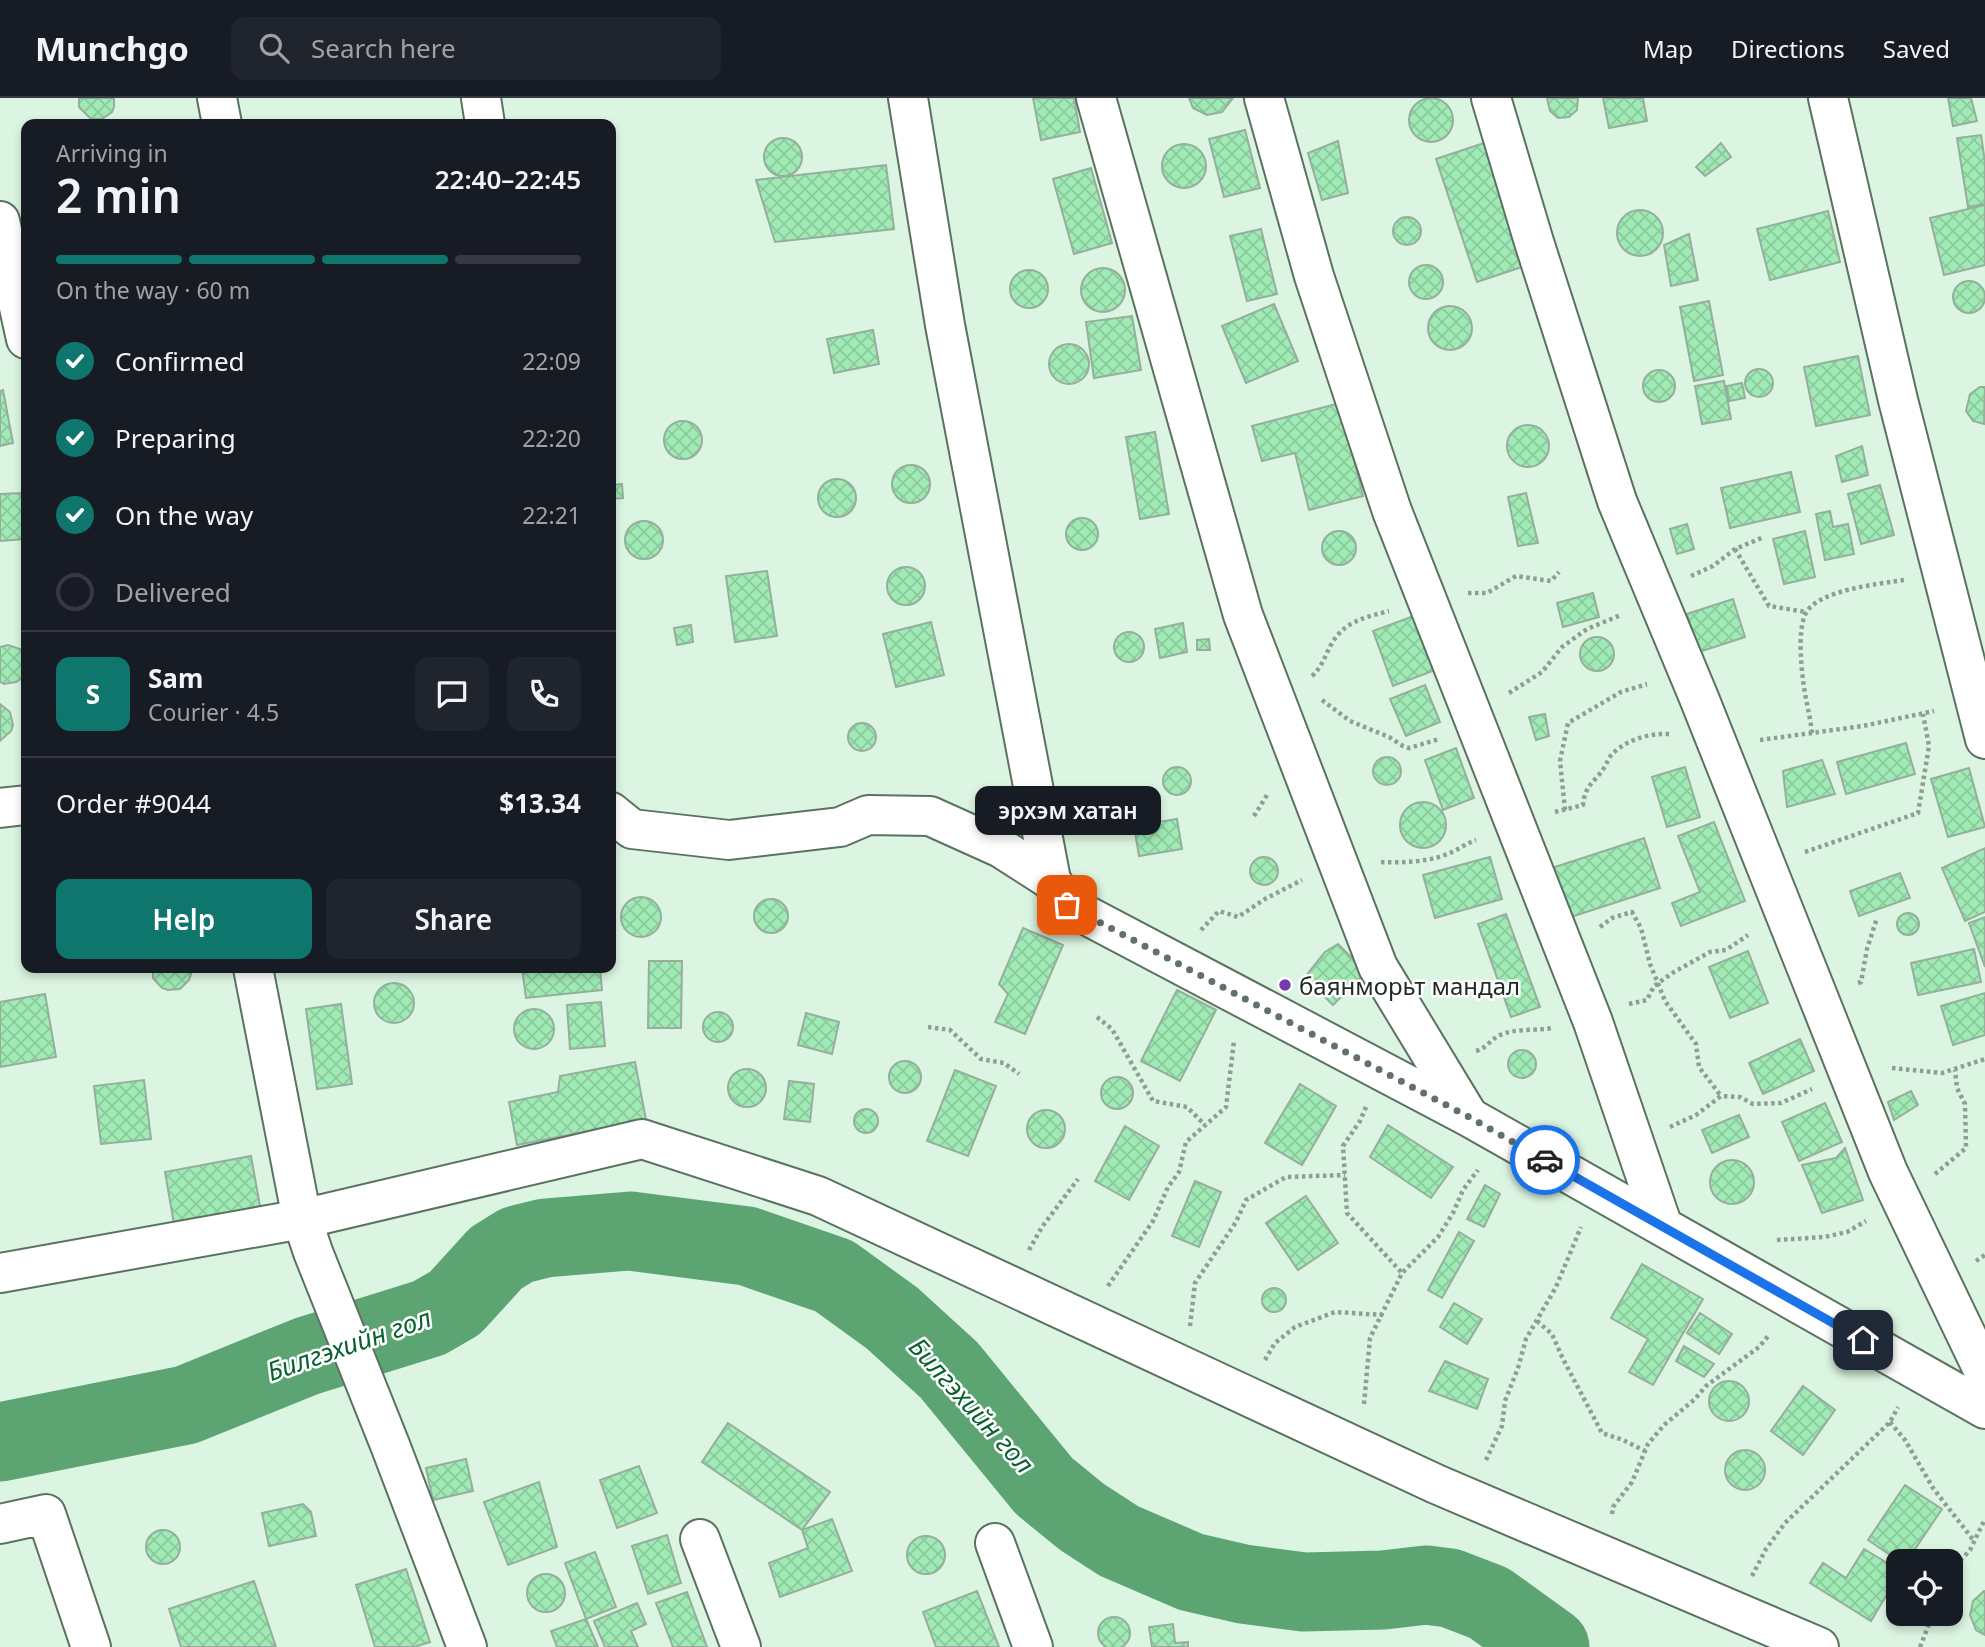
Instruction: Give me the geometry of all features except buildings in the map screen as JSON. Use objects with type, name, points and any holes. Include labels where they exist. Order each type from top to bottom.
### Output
[{"type":"street","points":[[217,98],[221,119]]},
{"type":"street","points":[[481,98],[484,119]]},
{"type":"street","points":[[908,98],[945,325],[1051,880],[1067,905],[1485,1126],[1985,1409]]},
{"type":"street","points":[[1096,98],[1242,615],[1287,689],[1339,864],[1378,967],[1485,1126]]},
{"type":"street","points":[[1264,98],[1314,275],[1392,511],[1593,1022],[1663,1227]]},
{"type":"street","points":[[1491,98],[1617,501],[1714,734],[1888,1172],[1985,1374]]},
{"type":"street","points":[[1828,98],[1898,400],[1985,739]]},
{"type":"street","points":[[0,221],[21,316]]},
{"type":"street","points":[[0,808],[21,806]]},
{"type":"street","points":[[616,816],[632,829],[729,840],[840,827],[869,815],[930,816],[1001,848],[1051,880]]},
{"type":"street","points":[[254,973],[307,1235],[467,1647]]},
{"type":"street","points":[[0,1273],[307,1235],[642,1139],[818,1196],[1480,1503],[1819,1647]]},
{"type":"street","points":[[0,1524],[46,1514],[91,1647]]},
{"type":"street","points":[[700,1539],[741,1647]]},
{"type":"street","points":[[995,1543],[1032,1647]]},
{"type":"path","points":[[1542,672],[1562,647],[1587,629],[1659,601],[1677,583],[1713,566],[1735,549],[1764,537]]},
{"type":"path","points":[[1735,549],[1769,606],[1806,612]]},
{"type":"path","points":[[1287,689],[1316,673],[1332,642],[1352,621],[1425,597],[1487,593],[1516,576],[1551,581],[1559,572]]},
{"type":"path","points":[[1812,733],[1803,681],[1801,633],[1806,612],[1827,596],[1868,585],[1942,573]]},
{"type":"path","points":[[1564,810],[1560,761],[1568,723],[1621,692],[1688,672]]},
{"type":"path","points":[[1287,689],[1409,748],[1461,733],[1475,724]]},
{"type":"path","points":[[1520,839],[1544,815],[1583,805],[1585,790],[1604,768],[1611,754],[1631,741],[1659,734],[1714,734],[1730,743],[1863,726],[1975,701]]},
{"type":"path","points":[[1762,855],[1806,852],[1919,813],[1930,746],[1923,714]]},
{"type":"path","points":[[1219,911],[1238,917],[1275,894],[1339,864],[1402,863],[1449,854]]},
{"type":"path","points":[[1562,944],[1591,934],[1612,919],[1632,912],[1641,928],[1650,964],[1665,1002],[1696,1044],[1699,1067],[1721,1096]]},
{"type":"path","points":[[1820,1001],[1846,985],[1861,982],[1867,949],[1877,918]]},
{"type":"path","points":[[1497,1036],[1515,1030],[1531,1032],[1593,1022],[1621,1006],[1647,1000],[1659,982],[1710,953],[1726,950],[1751,932],[1788,922]]},
{"type":"path","points":[[1085,1320],[1153,1221],[1168,1188],[1179,1172],[1186,1142],[1226,1107],[1234,1041],[1245,999]]},
{"type":"path","points":[[1097,1017],[1112,1029],[1153,1101],[1187,1107],[1205,1125]]},
{"type":"path","points":[[928,1027],[950,1030],[981,1059],[1004,1063],[1019,1074]]},
{"type":"path","points":[[1634,1143],[1696,1115],[1721,1096],[1740,1097],[1753,1104],[1781,1103],[1872,1063],[1941,1073],[1985,1059]]},
{"type":"path","points":[[1795,1239],[1847,1232],[1873,1217],[1906,1210],[1924,1181],[1966,1147],[1965,1104],[1957,1088],[1955,1070]]},
{"type":"path","points":[[1387,1074],[1368,1101],[1360,1121],[1343,1146],[1347,1213],[1402,1273]]},
{"type":"path","points":[[1355,1446],[1368,1384],[1370,1338],[1402,1273],[1438,1237],[1463,1190],[1480,1167],[1485,1126]]},
{"type":"path","points":[[1176,1363],[1190,1325],[1195,1283],[1236,1222],[1246,1200],[1286,1177],[1345,1175]]},
{"type":"path","points":[[1012,1286],[1042,1227],[1078,1179]]},
{"type":"path","points":[[1480,1503],[1486,1458],[1502,1426],[1505,1401],[1526,1339],[1556,1287],[1580,1233],[1591,1186]]},
{"type":"path","points":[[1606,1556],[1613,1507],[1632,1482],[1645,1451],[1664,1425],[1726,1369],[1759,1347],[1796,1303]]},
{"type":"path","points":[[1245,1394],[1275,1343],[1295,1327],[1335,1312],[1383,1315]]},
{"type":"path","points":[[1537,1321],[1552,1334],[1602,1433],[1645,1451]]},
{"type":"path","points":[[1891,1422],[1911,1448],[1933,1488],[1974,1541]]},
{"type":"path","points":[[1734,1611],[1766,1549],[1785,1523],[1869,1443]]},
{"type":"path","points":[[1963,1558],[1970,1550],[1985,1519]]},
{"type":"path","points":[[1920,1647],[1928,1626]]},
{"type":"waterway","name":"Билгэхийн гол","points":[[0,1442],[186,1405],[307,1356],[429,1318],[455,1303],[496,1258],[517,1245],[545,1238],[630,1231],[747,1246],[834,1276],[892,1318],[949,1370],[1044,1486],[1082,1517],[1119,1541],[1191,1572],[1243,1584],[1304,1592],[1383,1590],[1426,1585],[1450,1588],[1489,1603],[1550,1647]]},
{"type":"way so far","points":[[1067,905],[1469,1117],[1545,1160]]},
{"type":"place","name":"эрхэм хатан","points":[[1067,905]]},
{"type":"place","name":"баянморьт мандал","points":[[1285,985]]},
{"type":"route","points":[[1545,1160],[1863,1340]]}]
